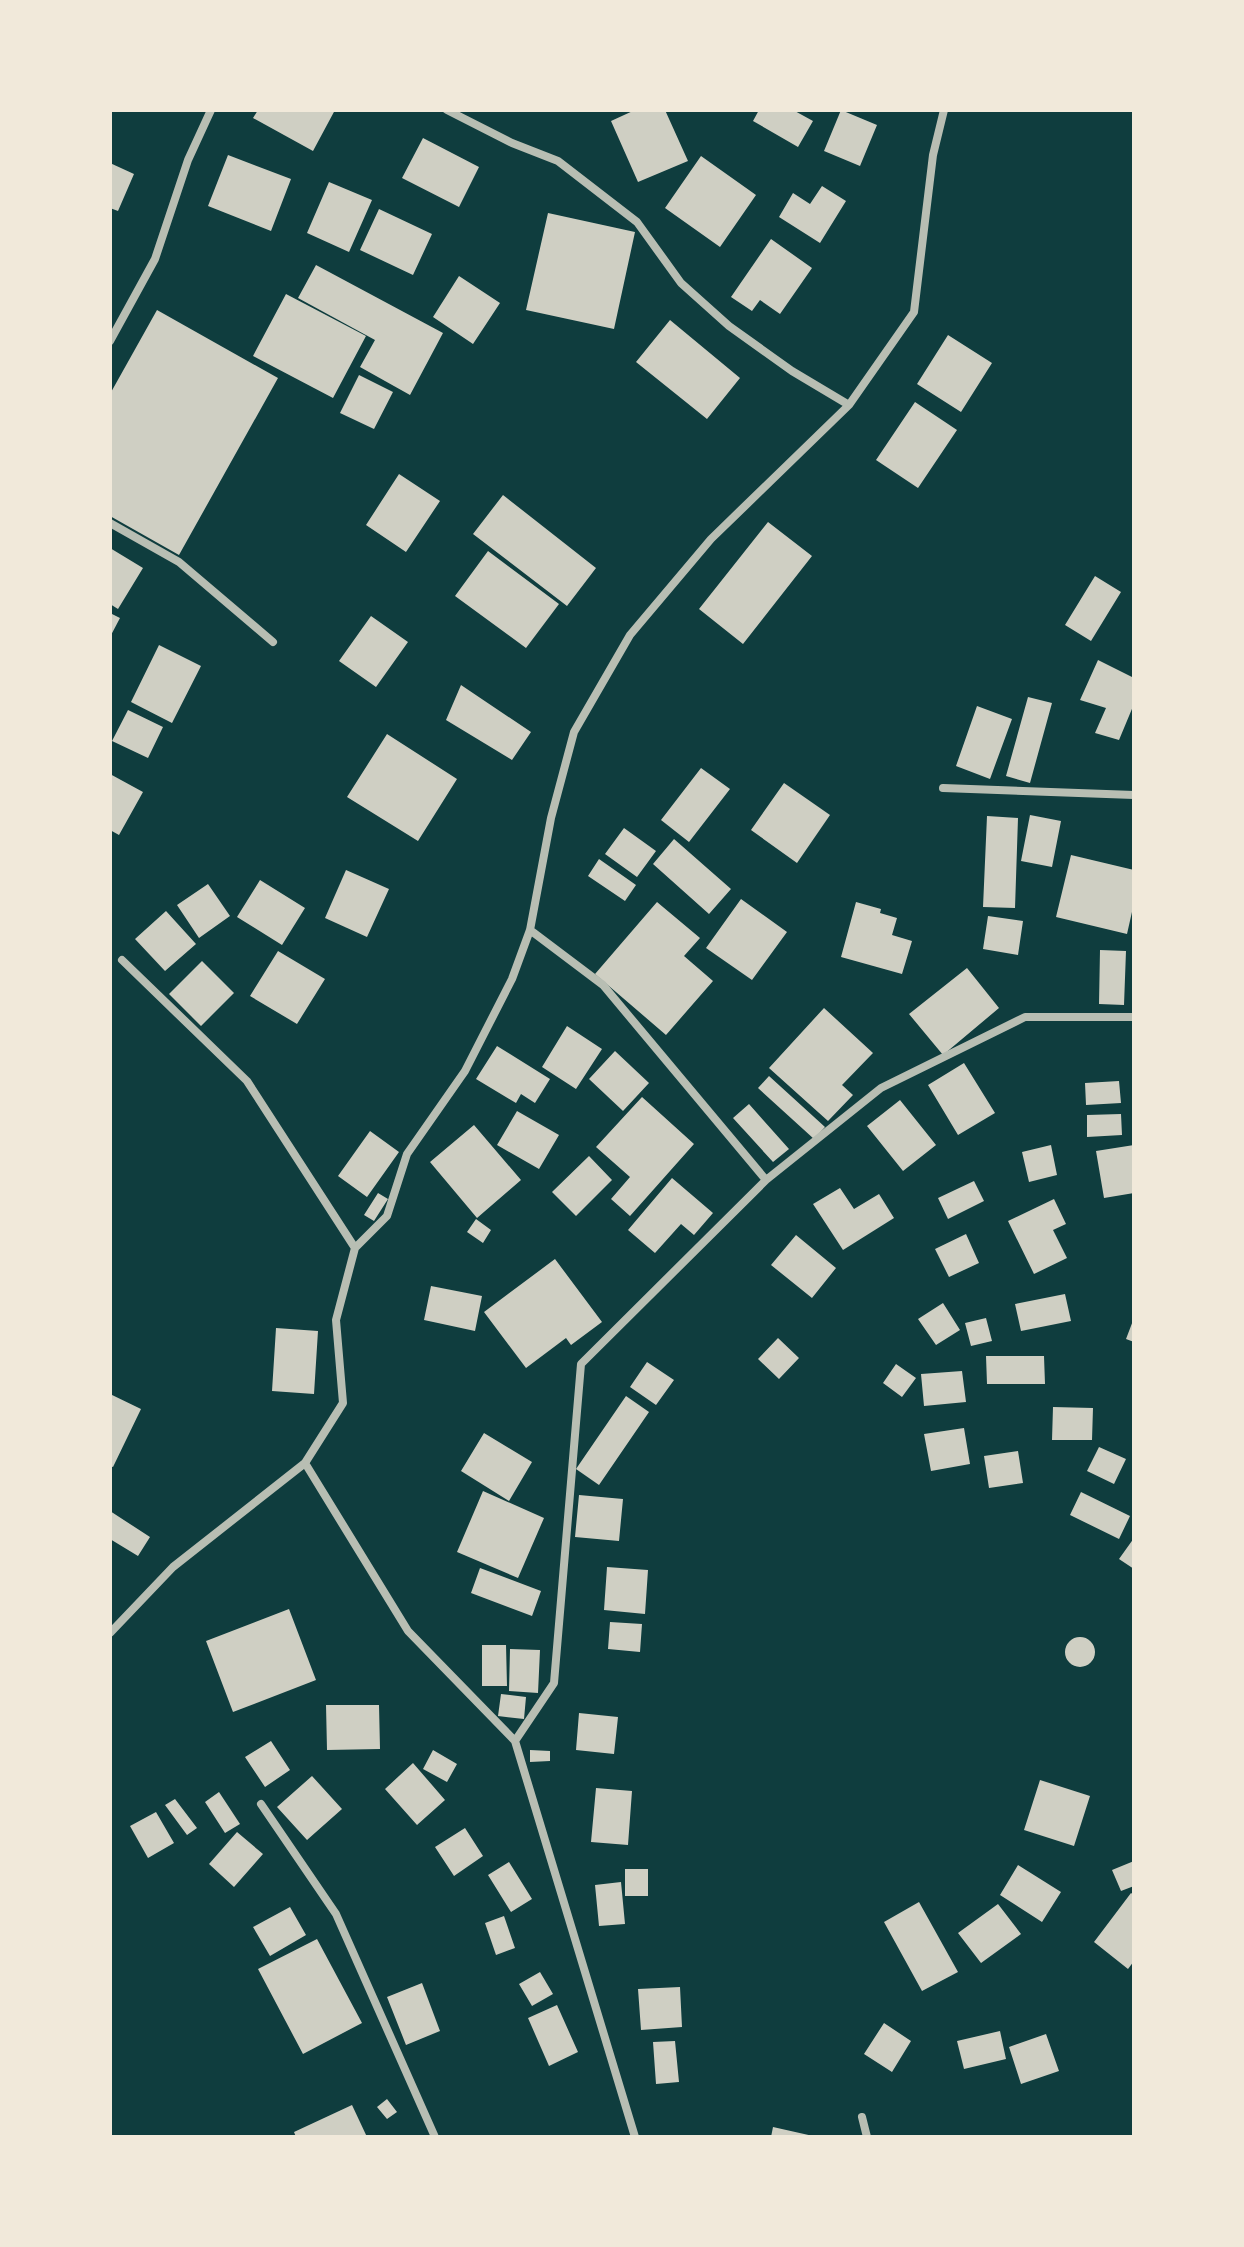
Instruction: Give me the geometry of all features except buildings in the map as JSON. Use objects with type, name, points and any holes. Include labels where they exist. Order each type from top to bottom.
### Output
[{"type":"street","points":[[110,341],[155,259],[188,160],[211,110]]},
{"type":"street","points":[[447,110],[512,143],[558,161],[637,222],[681,283],[729,326],[792,371],[849,405]]},
{"type":"street","points":[[110,1633],[173,1567],[305,1463],[343,1403],[336,1320],[355,1248],[387,1216],[407,1154],[465,1071],[512,979],[530,930],[551,818],[574,732],[630,635],[711,539],[849,405],[914,312],[933,155],[944,110]]},
{"type":"street","points":[[110,523],[179,562],[273,642]]},
{"type":"street","points":[[943,788],[1134,795]]},
{"type":"street","points":[[530,930],[603,985],[766,1180]]},
{"type":"street","points":[[122,960],[247,1081],[355,1248]]},
{"type":"street","points":[[515,1741],[554,1683],[581,1364],[766,1180],[881,1088],[1025,1017],[1134,1017]]},
{"type":"street","points":[[305,1463],[408,1631],[515,1741],[635,2137]]},
{"type":"street","points":[[261,1804],[336,1914],[435,2137]]},
{"type":"street","points":[[862,2117],[867,2137]]}]
